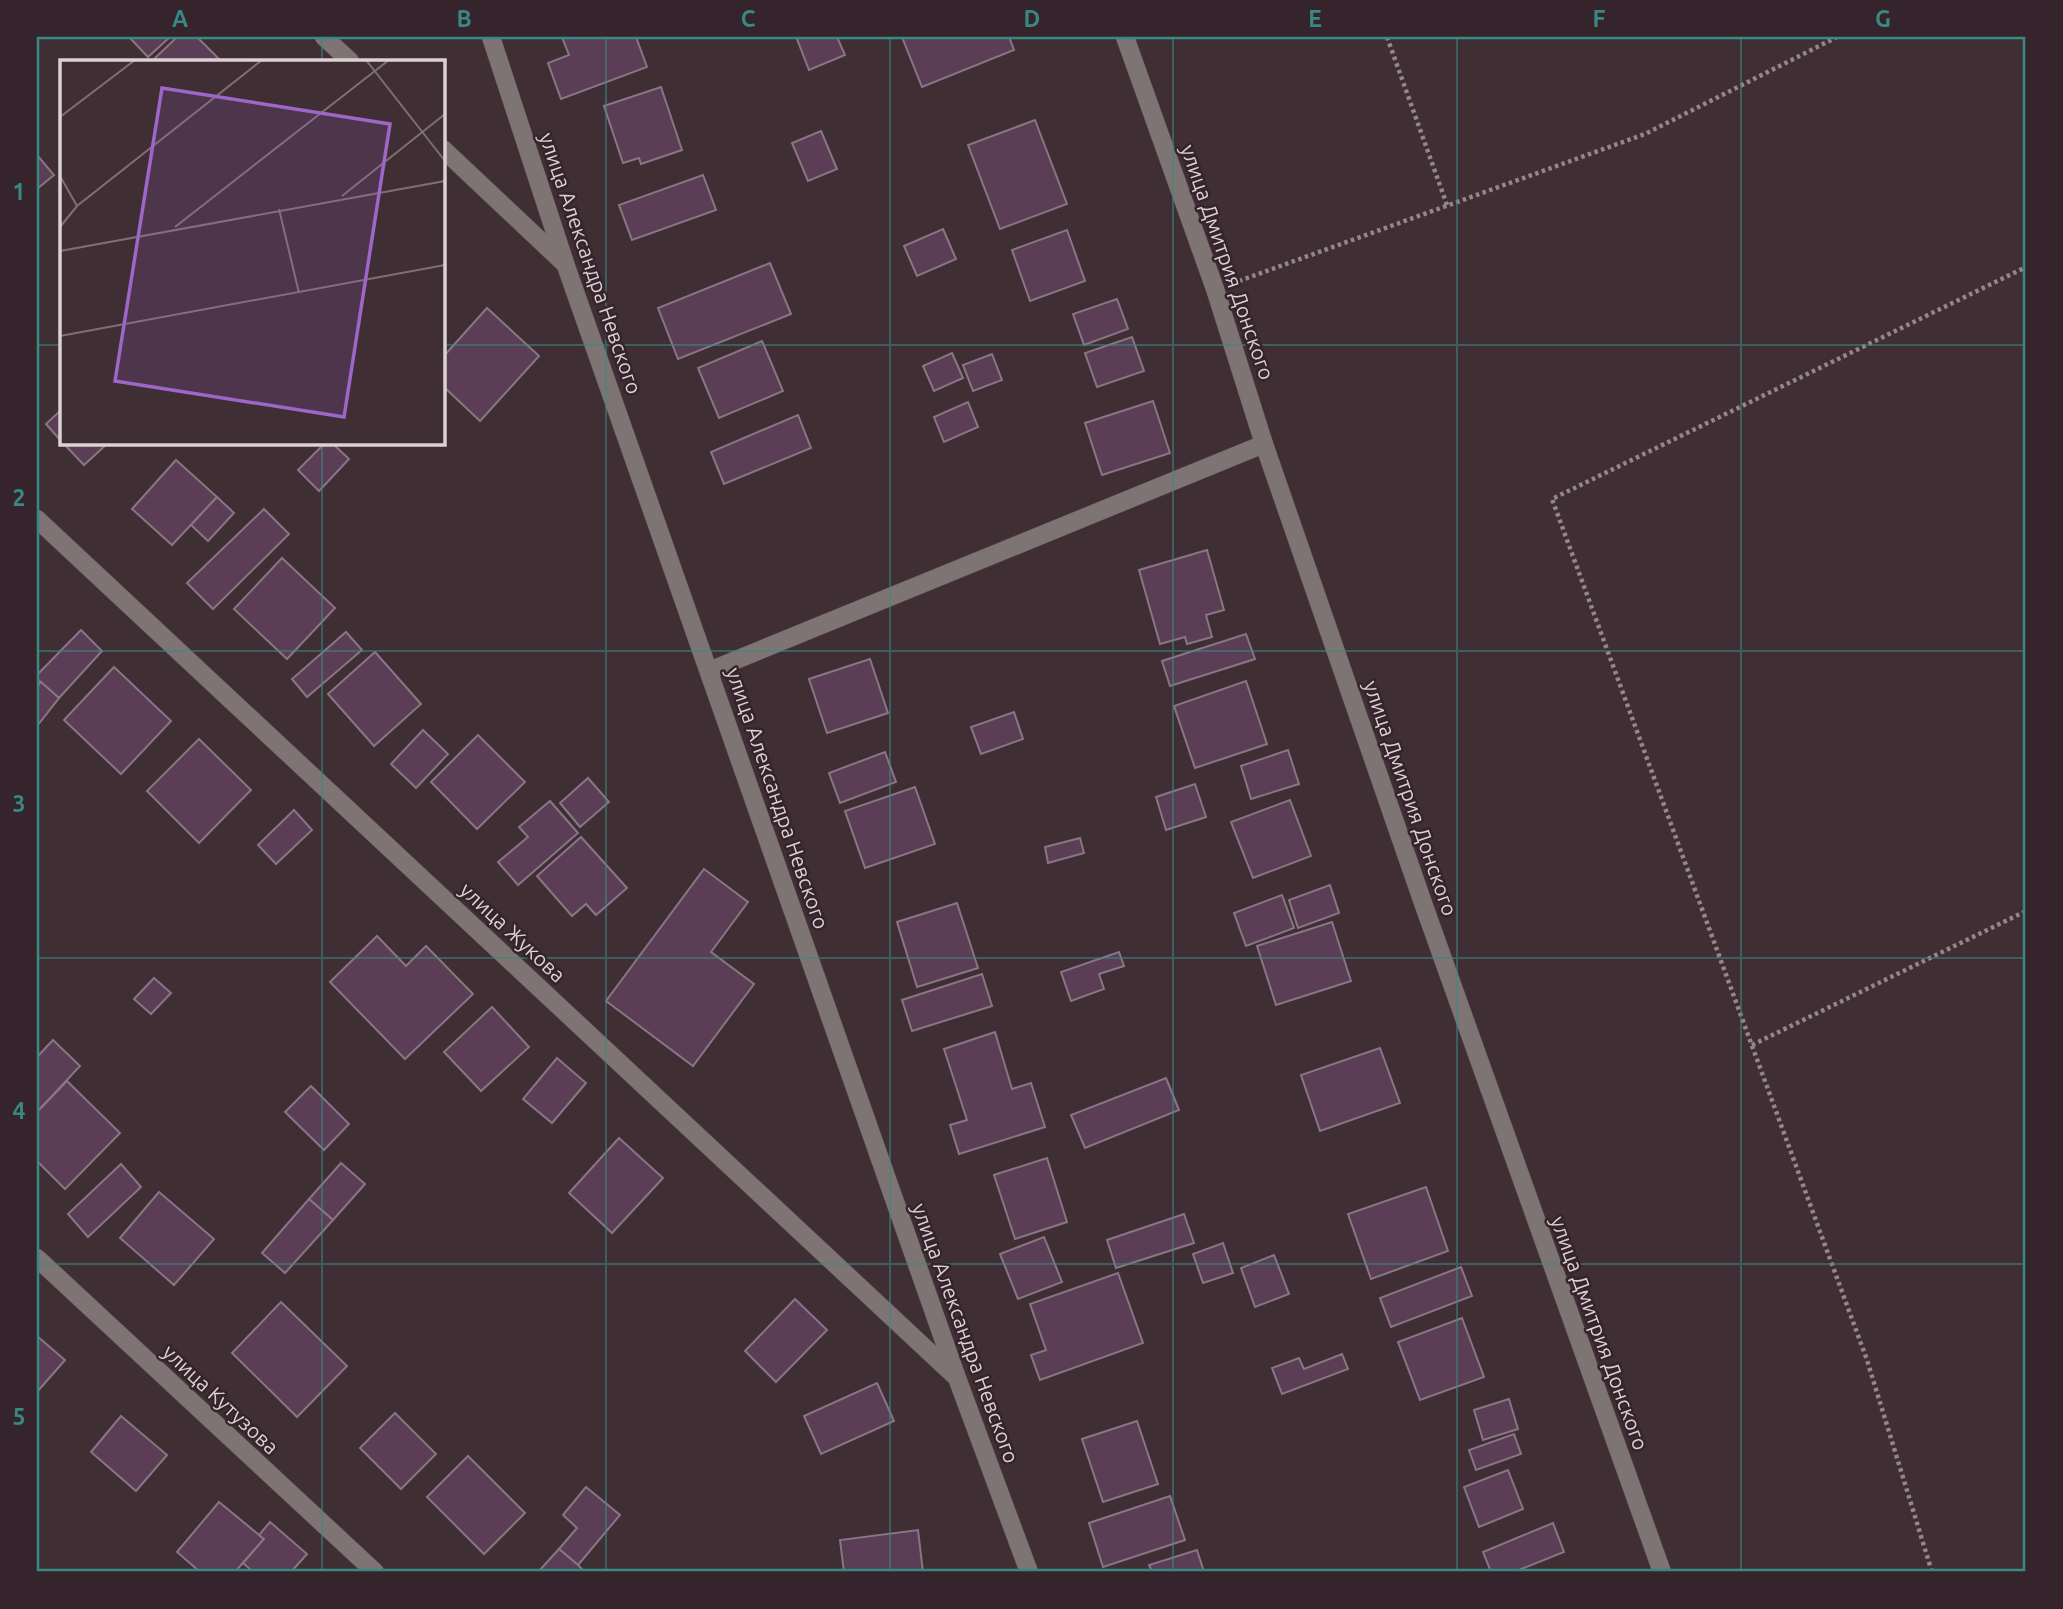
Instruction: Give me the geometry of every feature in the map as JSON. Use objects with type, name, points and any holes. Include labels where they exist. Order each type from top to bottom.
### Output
[{"type":"street","points":[[324,37],[349,60]]},
{"type":"street","name":"улица Александра Невского","points":[[491,37],[566,266],[957,1378],[1029,1572]]},
{"type":"street","name":"улица Дмитрия Донского","points":[[1125,37],[1215,289],[1264,444],[1428,916],[1662,1572]]},
{"type":"street","points":[[444,150],[566,266]]},
{"type":"street","points":[[709,671],[1264,444]]},
{"type":"street","name":"улица Жукова","points":[[37,519],[957,1378]]},
{"type":"street","name":"улица Кутузова","points":[[37,1258],[375,1572]]},
{"type":"path","points":[[1387,37],[1447,205]]},
{"type":"path","points":[[1215,289],[1645,134],[1837,37]]},
{"type":"path","points":[[1932,1572],[1867,1360],[1552,499],[2026,267]]},
{"type":"path","points":[[1752,1045],[2026,911]]},
{"type":"building","points":[[129,37],[170,37],[148,57]]},
{"type":"building","points":[[177,37],[197,37],[220,60],[153,60]]},
{"type":"building","points":[[562,37],[636,37],[647,67],[561,99],[548,63],[569,55]]},
{"type":"building","points":[[837,37],[845,55],[809,70],[797,39]]},
{"type":"building","points":[[902,37],[1009,37],[1014,50],[922,87]]},
{"type":"building","points":[[661,87],[682,150],[641,164],[639,158],[623,163],[604,106]]},
{"type":"building","points":[[1035,120],[1067,204],[1000,229],[968,145]]},
{"type":"building","points":[[821,131],[837,169],[808,181],[792,143]]},
{"type":"building","points":[[37,155],[54,175],[37,189]]},
{"type":"building","points":[[703,175],[716,210],[632,240],[619,205]]},
{"type":"building","points":[[943,229],[956,259],[917,276],[904,246]]},
{"type":"building","points":[[1067,230],[1085,281],[1030,301],[1012,250]]},
{"type":"building","points":[[770,263],[791,314],[678,359],[658,308]]},
{"type":"building","points":[[1117,299],[1128,329],[1084,345],[1073,314]]},
{"type":"building","points":[[487,308],[539,356],[480,421],[444,387],[444,356]]},
{"type":"building","points":[[1132,337],[1144,371],[1097,387],[1085,353]]},
{"type":"building","points":[[762,341],[783,391],[719,418],[698,368]]},
{"type":"building","points":[[952,353],[963,378],[934,391],[923,366]]},
{"type":"building","points":[[992,354],[1002,380],[973,391],[963,365]]},
{"type":"building","points":[[1153,401],[1170,453],[1102,475],[1085,423]]},
{"type":"building","points":[[968,402],[978,427],[944,442],[934,417]]},
{"type":"building","points":[[60,411],[60,440],[46,424]]},
{"type":"building","points":[[798,415],[811,448],[724,484],[711,452]]},
{"type":"building","points":[[64,444],[107,444],[84,465]]},
{"type":"building","points":[[324,444],[333,444],[349,459],[319,491],[298,470]]},
{"type":"building","points":[[176,460],[217,497],[172,545],[132,509]]},
{"type":"building","points":[[217,497],[234,513],[208,541],[191,525]]},
{"type":"building","points":[[264,509],[289,534],[213,609],[187,583]]},
{"type":"building","points":[[1207,550],[1224,610],[1206,615],[1212,637],[1187,644],[1185,637],[1160,644],[1139,570]]},
{"type":"building","points":[[282,558],[335,608],[287,659],[234,609]]},
{"type":"building","points":[[81,630],[102,651],[59,698],[37,679],[37,675]]},
{"type":"building","points":[[346,632],[362,650],[307,697],[292,679]]},
{"type":"building","points":[[1246,634],[1255,659],[1170,686],[1162,661]]},
{"type":"building","points":[[375,652],[421,704],[374,746],[328,694]]},
{"type":"building","points":[[870,659],[888,713],[827,733],[809,679]]},
{"type":"building","points":[[114,667],[171,721],[121,774],[64,720]]},
{"type":"building","points":[[1246,681],[1267,744],[1195,768],[1174,706]]},
{"type":"building","points":[[41,682],[59,698],[37,726],[37,687]]},
{"type":"building","points":[[1014,712],[1023,739],[981,754],[971,727]]},
{"type":"building","points":[[423,730],[448,754],[416,788],[391,764]]},
{"type":"building","points":[[478,735],[525,782],[477,829],[431,782]]},
{"type":"building","points":[[199,739],[251,790],[199,843],[147,791]]},
{"type":"building","points":[[1288,750],[1299,784],[1251,799],[1241,766]]},
{"type":"building","points":[[885,752],[896,782],[840,803],[829,773]]},
{"type":"building","points":[[588,778],[609,802],[580,827],[560,803]]},
{"type":"building","points":[[1195,784],[1206,817],[1166,830],[1156,797]]},
{"type":"building","points":[[915,787],[935,844],[865,868],[845,811]]},
{"type":"building","points":[[1290,800],[1311,856],[1253,878],[1231,822]]},
{"type":"building","points":[[550,801],[578,833],[518,885],[498,862],[528,837],[519,827]]},
{"type":"building","points":[[294,810],[312,830],[276,864],[258,845]]},
{"type":"building","points":[[581,837],[627,888],[596,915],[586,904],[572,916],[537,876]]},
{"type":"building","points":[[1080,838],[1084,853],[1048,863],[1045,847]]},
{"type":"building","points":[[704,869],[748,902],[711,952],[754,984],[693,1066],[606,1001]]},
{"type":"building","points":[[1330,885],[1339,913],[1298,928],[1289,900]]},
{"type":"building","points":[[1282,895],[1294,928],[1246,946],[1234,913]]},
{"type":"building","points":[[957,903],[978,968],[917,987],[897,922]]},
{"type":"building","points":[[1332,922],[1351,981],[1276,1005],[1257,946]]},
{"type":"building","points":[[377,936],[406,966],[426,946],[473,994],[405,1059],[330,982]]},
{"type":"building","points":[[1119,952],[1124,966],[1099,974],[1104,989],[1071,1001],[1061,972]]},
{"type":"building","points":[[982,974],[992,1006],[912,1031],[902,1000]]},
{"type":"building","points":[[154,978],[171,993],[151,1014],[134,999]]},
{"type":"building","points":[[492,1007],[529,1047],[481,1091],[444,1052]]},
{"type":"building","points":[[995,1032],[1012,1089],[1031,1083],[1045,1127],[959,1154],[950,1125],[967,1120],[944,1049]]},
{"type":"building","points":[[53,1040],[80,1066],[37,1112],[37,1057]]},
{"type":"building","points":[[1380,1048],[1400,1103],[1320,1131],[1301,1075]]},
{"type":"building","points":[[557,1058],[586,1083],[552,1123],[523,1099]]},
{"type":"building","points":[[1166,1078],[1179,1110],[1085,1148],[1071,1115]]},
{"type":"building","points":[[67,1081],[120,1133],[65,1189],[37,1161],[37,1112]]},
{"type":"building","points":[[311,1086],[349,1124],[324,1150],[285,1112]]},
{"type":"building","points":[[619,1138],[663,1178],[612,1233],[569,1193]]},
{"type":"building","points":[[1047,1158],[1067,1222],[1015,1239],[994,1175]]},
{"type":"building","points":[[341,1163],[365,1184],[333,1220],[309,1199]]},
{"type":"building","points":[[121,1164],[141,1187],[88,1237],[68,1214]]},
{"type":"building","points":[[1426,1187],[1448,1251],[1371,1279],[1348,1214]]},
{"type":"building","points":[[159,1192],[214,1239],[174,1285],[120,1238]]},
{"type":"building","points":[[309,1199],[333,1220],[285,1273],[262,1253]]},
{"type":"building","points":[[1184,1214],[1194,1243],[1116,1268],[1107,1240]]},
{"type":"building","points":[[1044,1237],[1062,1282],[1018,1299],[1000,1254]]},
{"type":"building","points":[[1223,1243],[1233,1273],[1203,1283],[1193,1254]]},
{"type":"building","points":[[1274,1255],[1289,1294],[1255,1307],[1241,1268]]},
{"type":"building","points":[[1461,1267],[1472,1296],[1391,1327],[1380,1298]]},
{"type":"building","points":[[1118,1273],[1143,1343],[1040,1380],[1031,1355],[1046,1350],[1030,1304]]},
{"type":"building","points":[[795,1299],[827,1330],[776,1382],[745,1351]]},
{"type":"building","points":[[281,1302],[347,1366],[297,1417],[232,1353]]},
{"type":"building","points":[[1462,1318],[1484,1377],[1420,1400],[1398,1342]]},
{"type":"building","points":[[37,1336],[65,1360],[37,1392]]},
{"type":"building","points":[[1342,1354],[1348,1369],[1282,1394],[1272,1368],[1299,1358],[1304,1369]]},
{"type":"building","points":[[877,1383],[894,1421],[821,1454],[804,1416]]},
{"type":"building","points":[[1509,1399],[1518,1429],[1483,1440],[1474,1410]]},
{"type":"building","points":[[395,1413],[436,1454],[401,1489],[360,1448]]},
{"type":"building","points":[[121,1416],[167,1455],[136,1491],[91,1452]]},
{"type":"building","points":[[1137,1421],[1158,1484],[1103,1502],[1082,1439]]},
{"type":"building","points":[[1514,1434],[1521,1454],[1476,1470],[1469,1450]]},
{"type":"building","points":[[468,1456],[525,1513],[484,1554],[427,1497]]},
{"type":"building","points":[[1508,1470],[1523,1509],[1479,1527],[1464,1487]]},
{"type":"building","points":[[586,1487],[620,1515],[578,1565],[559,1549],[577,1528],[563,1515]]},
{"type":"building","points":[[1170,1496],[1185,1540],[1103,1567],[1089,1523]]},
{"type":"building","points":[[219,1502],[264,1539],[235,1572],[200,1572],[177,1552]]},
{"type":"building","points":[[270,1522],[307,1554],[291,1572],[253,1572],[243,1563],[264,1539],[259,1535]]},
{"type":"building","points":[[1553,1523],[1564,1552],[1514,1572],[1491,1572],[1483,1552]]},
{"type":"building","points":[[918,1530],[923,1572],[844,1572],[840,1540]]},
{"type":"building","points":[[559,1549],[578,1565],[585,1572],[538,1572]]},
{"type":"building","points":[[1197,1550],[1204,1572],[1152,1572],[1149,1565]]}]
